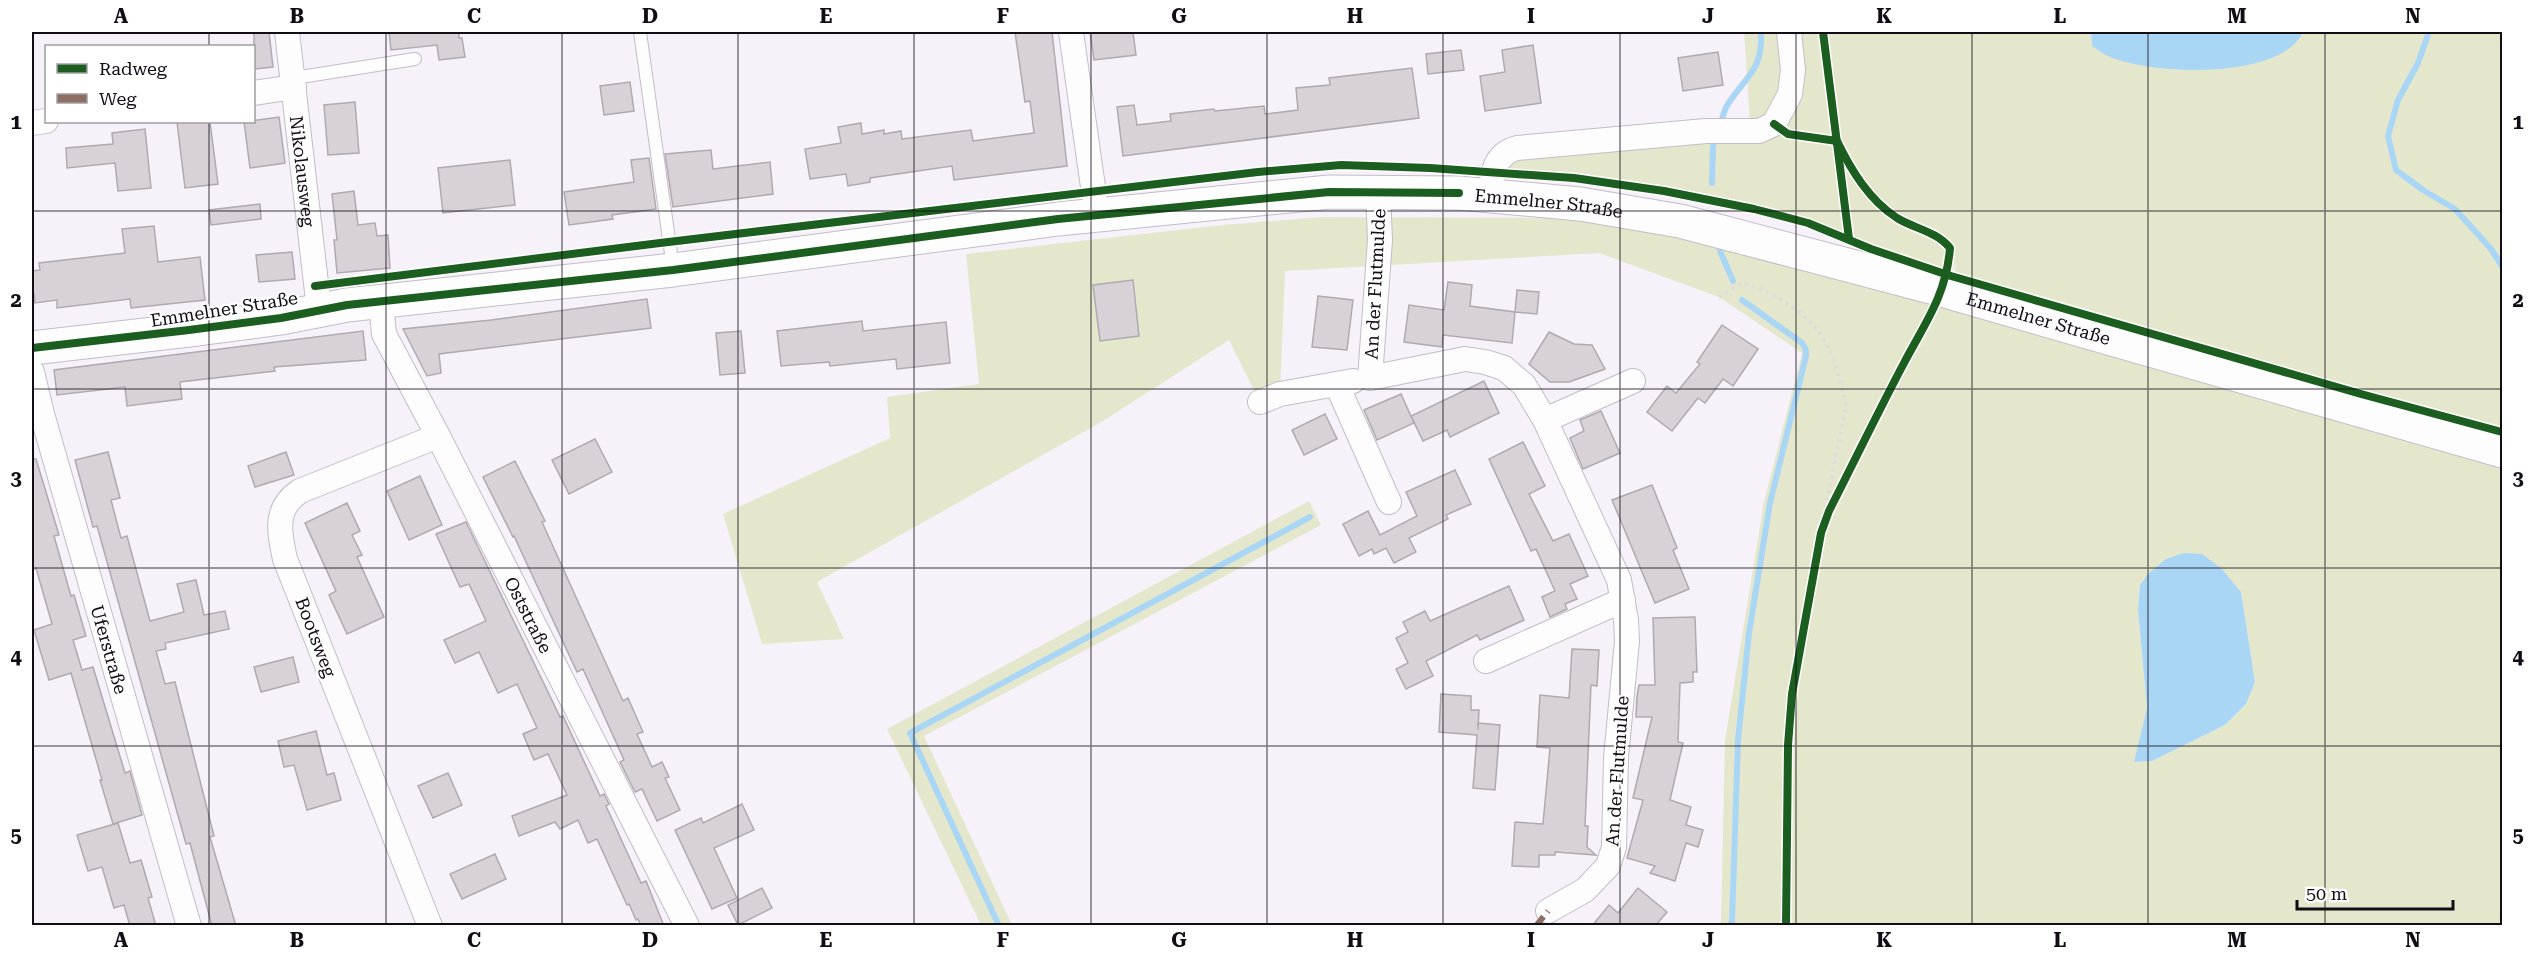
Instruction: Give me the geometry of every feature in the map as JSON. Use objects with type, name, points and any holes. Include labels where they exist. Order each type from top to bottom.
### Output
[{"type":"street","name":"Nikolausweg","points":[[287,32],[319,309]]},
{"type":"street","points":[[1071,32],[1096,215]]},
{"type":"street","points":[[1491,195],[1492,172],[1499,158],[1506,151],[1530,146],[1716,131],[1759,131],[1774,124],[1782,113],[1790,94],[1793,70],[1789,32]]},
{"type":"street","points":[[255,93],[294,83]]},
{"type":"street","name":"Emmelner Straße","points":[[32,348],[201,329],[281,318],[319,309],[673,270],[1096,215],[1244,199],[1329,192],[1378,191],[1491,195],[1580,204],[1680,221],[1931,287],[2502,451]]},
{"type":"street","name":"An der Flutmulde","points":[[1370,378],[1380,240],[1378,191]]},
{"type":"street","name":"Oststraße","points":[[381,302],[384,334],[687,926]]},
{"type":"street","name":"An der Flutmulde","points":[[1260,402],[1280,394],[1465,359],[1504,368],[1524,385],[1545,420],[1613,564],[1623,600],[1627,641],[1616,758],[1614,847],[1608,866],[1585,890],[1548,911]]},
{"type":"street","name":"Uferstraße","points":[[32,372],[37,416],[189,926]]},
{"type":"street","points":[[1545,420],[1633,381]]},
{"type":"street","points":[[1337,385],[1389,502]]},
{"type":"street","name":"Bootsweg","points":[[430,926],[285,559],[280,538],[281,512],[289,498],[300,491],[438,436]]},
{"type":"street","points":[[1486,661],[1623,600]]},
{"type":"lane","points":[[640,32],[673,270]]},
{"type":"lane","points":[[294,83],[415,59]]},
{"type":"path","points":[[1719,297],[1742,283],[1755,286],[1785,303],[1812,323],[1822,338],[1843,389],[1846,418],[1821,533]]},
{"type":"green space","points":[[1744,32],[2091,32],[2092,46],[2300,38],[2303,32],[2502,32],[2502,925],[1716,925],[1721,922],[1725,740],[1764,502],[1802,353],[1719,297],[1599,253],[1285,271],[1280,394],[1260,402],[1229,340],[1103,421],[817,582],[844,639],[762,644],[723,514],[890,438],[887,397],[979,384],[966,254],[1223,225],[1322,217],[1568,218],[1953,279],[1957,260],[1951,276],[1824,228],[1768,212],[1650,189],[1492,172],[1499,158],[1751,139]],"holes":[[[2140,585],[2241,592],[2255,682],[2246,704],[2225,725],[2152,761],[2135,762],[2147,708],[2138,610]]]},
{"type":"green space","points":[[1309,501],[1321,525],[924,736],[1012,925],[981,925],[887,729]]},
{"type":"water","points":[[2091,32],[2303,32],[2290,48],[2269,59],[2213,70],[2182,70],[2153,67],[2108,56],[2092,46]]},
{"type":"water","points":[[2184,553],[2202,554],[2221,568],[2241,592],[2255,682],[2246,704],[2225,725],[2152,761],[2134,762],[2147,708],[2138,610],[2140,585],[2149,573],[2166,559]]},
{"type":"building","points":[[254,32],[269,32],[273,67],[255,69]]},
{"type":"building","points":[[389,32],[459,32],[465,57],[439,60],[437,45],[391,50]]},
{"type":"building","points":[[1015,32],[1052,32],[1067,166],[954,180],[952,166],[870,178],[870,182],[848,186],[846,174],[810,179],[805,149],[841,143],[838,127],[861,123],[862,134],[884,130],[884,134],[901,131],[902,139],[971,130],[973,141],[1034,133],[1030,101],[1025,102]]},
{"type":"building","points":[[1090,32],[1133,32],[1136,55],[1094,60]]},
{"type":"building","points":[[1533,45],[1541,103],[1485,111],[1480,76],[1505,72],[1502,50]]},
{"type":"building","points":[[1461,50],[1464,70],[1428,74],[1426,54]]},
{"type":"building","points":[[1718,52],[1723,85],[1683,91],[1678,58]]},
{"type":"building","points":[[1412,68],[1419,118],[1123,156],[1117,107],[1134,105],[1137,125],[1171,121],[1170,114],[1214,109],[1215,111],[1264,106],[1265,114],[1298,110],[1296,88],[1330,85],[1329,78]]},
{"type":"building","points":[[630,82],[634,111],[604,115],[600,86]]},
{"type":"building","points":[[355,102],[359,153],[328,155],[324,105]]},
{"type":"building","points":[[279,117],[285,163],[250,168],[244,123],[255,123],[255,120]]},
{"type":"building","points":[[177,123],[210,123],[218,184],[185,188]]},
{"type":"building","points":[[145,129],[151,188],[118,191],[115,163],[67,168],[66,148],[113,144],[112,133]]},
{"type":"building","points":[[711,150],[713,169],[770,162],[773,194],[673,207],[665,154]]},
{"type":"building","points":[[649,158],[656,209],[612,215],[613,219],[569,225],[564,192],[634,182],[631,160]]},
{"type":"building","points":[[510,160],[515,205],[443,213],[438,168]]},
{"type":"building","points":[[354,191],[358,225],[375,223],[377,236],[388,235],[390,268],[337,273],[334,240],[337,240],[332,194]]},
{"type":"building","points":[[260,204],[261,219],[211,225],[209,210]]},
{"type":"building","points":[[154,226],[158,262],[200,257],[205,300],[131,308],[130,299],[57,308],[57,300],[35,303],[34,294],[32,294],[32,271],[40,270],[39,263],[125,253],[122,229]]},
{"type":"building","points":[[292,252],[295,279],[259,282],[256,255]]},
{"type":"building","points":[[1133,280],[1139,336],[1100,341],[1093,285]]},
{"type":"building","points":[[1448,282],[1472,285],[1470,306],[1515,312],[1512,343],[1443,335],[1442,347],[1404,342],[1409,305],[1444,310]]},
{"type":"building","points":[[1517,290],[1539,292],[1537,314],[1515,312]]},
{"type":"building","points":[[1318,296],[1353,300],[1347,350],[1312,347]]},
{"type":"building","points":[[647,299],[651,328],[439,354],[441,373],[427,376],[403,329],[491,320]]},
{"type":"building","points":[[862,321],[863,331],[946,322],[950,363],[897,369],[896,359],[830,366],[829,362],[781,366],[777,331]]},
{"type":"building","points":[[1722,325],[1758,349],[1733,386],[1723,379],[1705,403],[1698,398],[1672,431],[1647,412],[1667,386],[1676,393],[1700,364],[1697,362]]},
{"type":"building","points":[[363,331],[366,360],[274,367],[275,371],[180,382],[182,399],[127,406],[125,387],[57,395],[54,370]]},
{"type":"building","points":[[741,331],[745,373],[720,375],[716,333]]},
{"type":"building","points":[[1549,332],[1574,344],[1592,345],[1605,369],[1569,382],[1550,382],[1529,364]]},
{"type":"building","points":[[1484,381],[1499,413],[1450,437],[1447,430],[1423,441],[1411,416]]},
{"type":"building","points":[[1401,394],[1414,423],[1377,440],[1364,410]]},
{"type":"building","points":[[1601,411],[1620,453],[1583,469],[1570,438],[1584,431],[1580,420]]},
{"type":"building","points":[[1325,414],[1337,439],[1304,455],[1292,430]]},
{"type":"building","points":[[595,439],[612,472],[569,494],[552,460]]},
{"type":"building","points":[[1523,442],[1545,486],[1529,494],[1553,541],[1569,534],[1588,576],[1570,584],[1577,599],[1565,604],[1567,609],[1550,617],[1542,597],[1555,591],[1536,549],[1531,551],[1489,459]]},
{"type":"building","points":[[108,452],[120,498],[111,500],[121,538],[127,536],[150,621],[184,612],[177,584],[196,580],[204,615],[225,611],[229,629],[165,643],[166,649],[156,651],[165,684],[175,682],[214,836],[210,837],[236,926],[212,926],[190,843],[186,844],[97,526],[93,527],[75,460]]},
{"type":"building","points":[[286,452],[294,475],[255,487],[248,466]]},
{"type":"building","points":[[32,459],[36,459],[59,535],[54,536],[71,596],[74,595],[86,636],[73,640],[82,670],[93,667],[125,773],[130,771],[142,815],[113,824],[71,673],[49,680],[34,630],[52,624],[36,568],[32,570]]},
{"type":"building","points":[[515,461],[545,521],[542,522],[623,701],[628,698],[643,732],[637,734],[652,767],[662,762],[669,777],[665,778],[680,810],[657,821],[642,789],[635,792],[620,762],[624,760],[583,669],[577,672],[514,536],[483,477]]},
{"type":"building","points":[[1455,470],[1471,504],[1446,515],[1448,519],[1409,538],[1416,552],[1394,563],[1386,548],[1374,554],[1372,549],[1359,556],[1343,524],[1368,511],[1380,535],[1417,516],[1406,492]]},
{"type":"building","points":[[420,476],[442,525],[409,540],[387,491]]},
{"type":"building","points":[[1652,485],[1677,548],[1673,550],[1689,589],[1655,603],[1612,500]]},
{"type":"building","points":[[347,503],[360,531],[352,535],[362,555],[357,557],[384,617],[347,634],[329,595],[336,591],[305,523]]},
{"type":"building","points":[[466,522],[560,717],[563,716],[600,796],[604,794],[609,804],[606,806],[641,883],[646,881],[664,926],[641,926],[638,919],[636,920],[597,839],[588,843],[578,820],[560,829],[555,822],[519,836],[512,816],[567,795],[548,754],[534,760],[523,734],[537,728],[517,684],[498,693],[479,652],[455,663],[444,640],[486,621],[469,584],[460,587],[436,534]]},
{"type":"building","points":[[1509,586],[1524,620],[1480,640],[1477,635],[1426,661],[1433,676],[1406,689],[1396,669],[1408,663],[1396,638],[1408,632],[1403,622],[1425,611],[1430,621]]},
{"type":"building","points":[[1695,617],[1697,672],[1693,672],[1693,682],[1680,683],[1678,742],[1683,743],[1670,800],[1691,807],[1686,825],[1703,830],[1698,847],[1686,843],[1675,881],[1650,873],[1655,866],[1627,858],[1643,800],[1633,798],[1652,717],[1636,717],[1637,696],[1639,685],[1655,685],[1653,618]]},
{"type":"building","points":[[1572,649],[1599,650],[1597,686],[1591,685],[1585,826],[1588,826],[1587,847],[1596,855],[1555,852],[1555,855],[1539,855],[1539,867],[1512,866],[1515,822],[1543,824],[1550,748],[1537,747],[1540,695],[1569,698]]},
{"type":"building","points":[[293,657],[299,682],[261,692],[254,667]]},
{"type":"building","points":[[1441,694],[1471,696],[1471,710],[1479,710],[1478,723],[1500,725],[1495,790],[1473,788],[1477,735],[1439,732]]},
{"type":"building","points":[[316,731],[327,775],[334,773],[341,800],[307,810],[294,765],[284,767],[278,741]]},
{"type":"building","points":[[448,773],[462,805],[433,818],[418,786]]},
{"type":"building","points":[[742,804],[754,830],[714,848],[737,898],[712,909],[675,830],[701,818],[703,823]]},
{"type":"building","points":[[118,823],[130,863],[141,860],[152,897],[148,898],[156,926],[130,926],[124,905],[114,908],[102,867],[88,871],[77,835]]},
{"type":"building","points":[[495,854],[506,879],[462,899],[450,874]]},
{"type":"building","points":[[762,888],[772,908],[738,925],[728,905]]},
{"type":"building","points":[[1638,888],[1667,912],[1655,926],[1592,926],[1609,905],[1618,913]]},
{"type":"waterway","points":[[1720,126],[1727,106],[1756,64],[1761,45],[1761,32]]},
{"type":"waterway","points":[[2429,32],[2418,63],[2398,100],[2388,136],[2396,170],[2455,209],[2491,249],[2502,266]]},
{"type":"waterway","points":[[1712,183],[1713,146],[1716,136]]},
{"type":"waterway","points":[[1720,251],[1733,281]]},
{"type":"waterway","points":[[1729,926],[1732,922],[1738,740],[1749,633],[1770,503],[1806,356],[1802,343],[1742,300]]},
{"type":"waterway","points":[[999,926],[910,733],[1310,517]]},
{"type":"marked path","points":[[1536,926],[1548,911]]},
{"type":"cycle path","points":[[1823,32],[1849,239]]},
{"type":"cycle path","points":[[1774,124],[1788,134],[1837,141],[1848,163],[1869,193],[1887,211],[1904,222],[1932,234],[1950,248],[1948,265],[1939,295],[1829,511],[1821,533],[1792,694],[1788,745],[1786,926]]},
{"type":"cycle path","points":[[315,286],[1258,172],[1341,165],[1430,168],[1574,178],[1664,191],[1754,209],[1808,223],[1871,249],[1951,276],[2361,394],[2502,432]]},
{"type":"cycle path","points":[[32,348],[281,318],[347,305],[673,270],[1058,219],[1329,192],[1459,193]]}]
